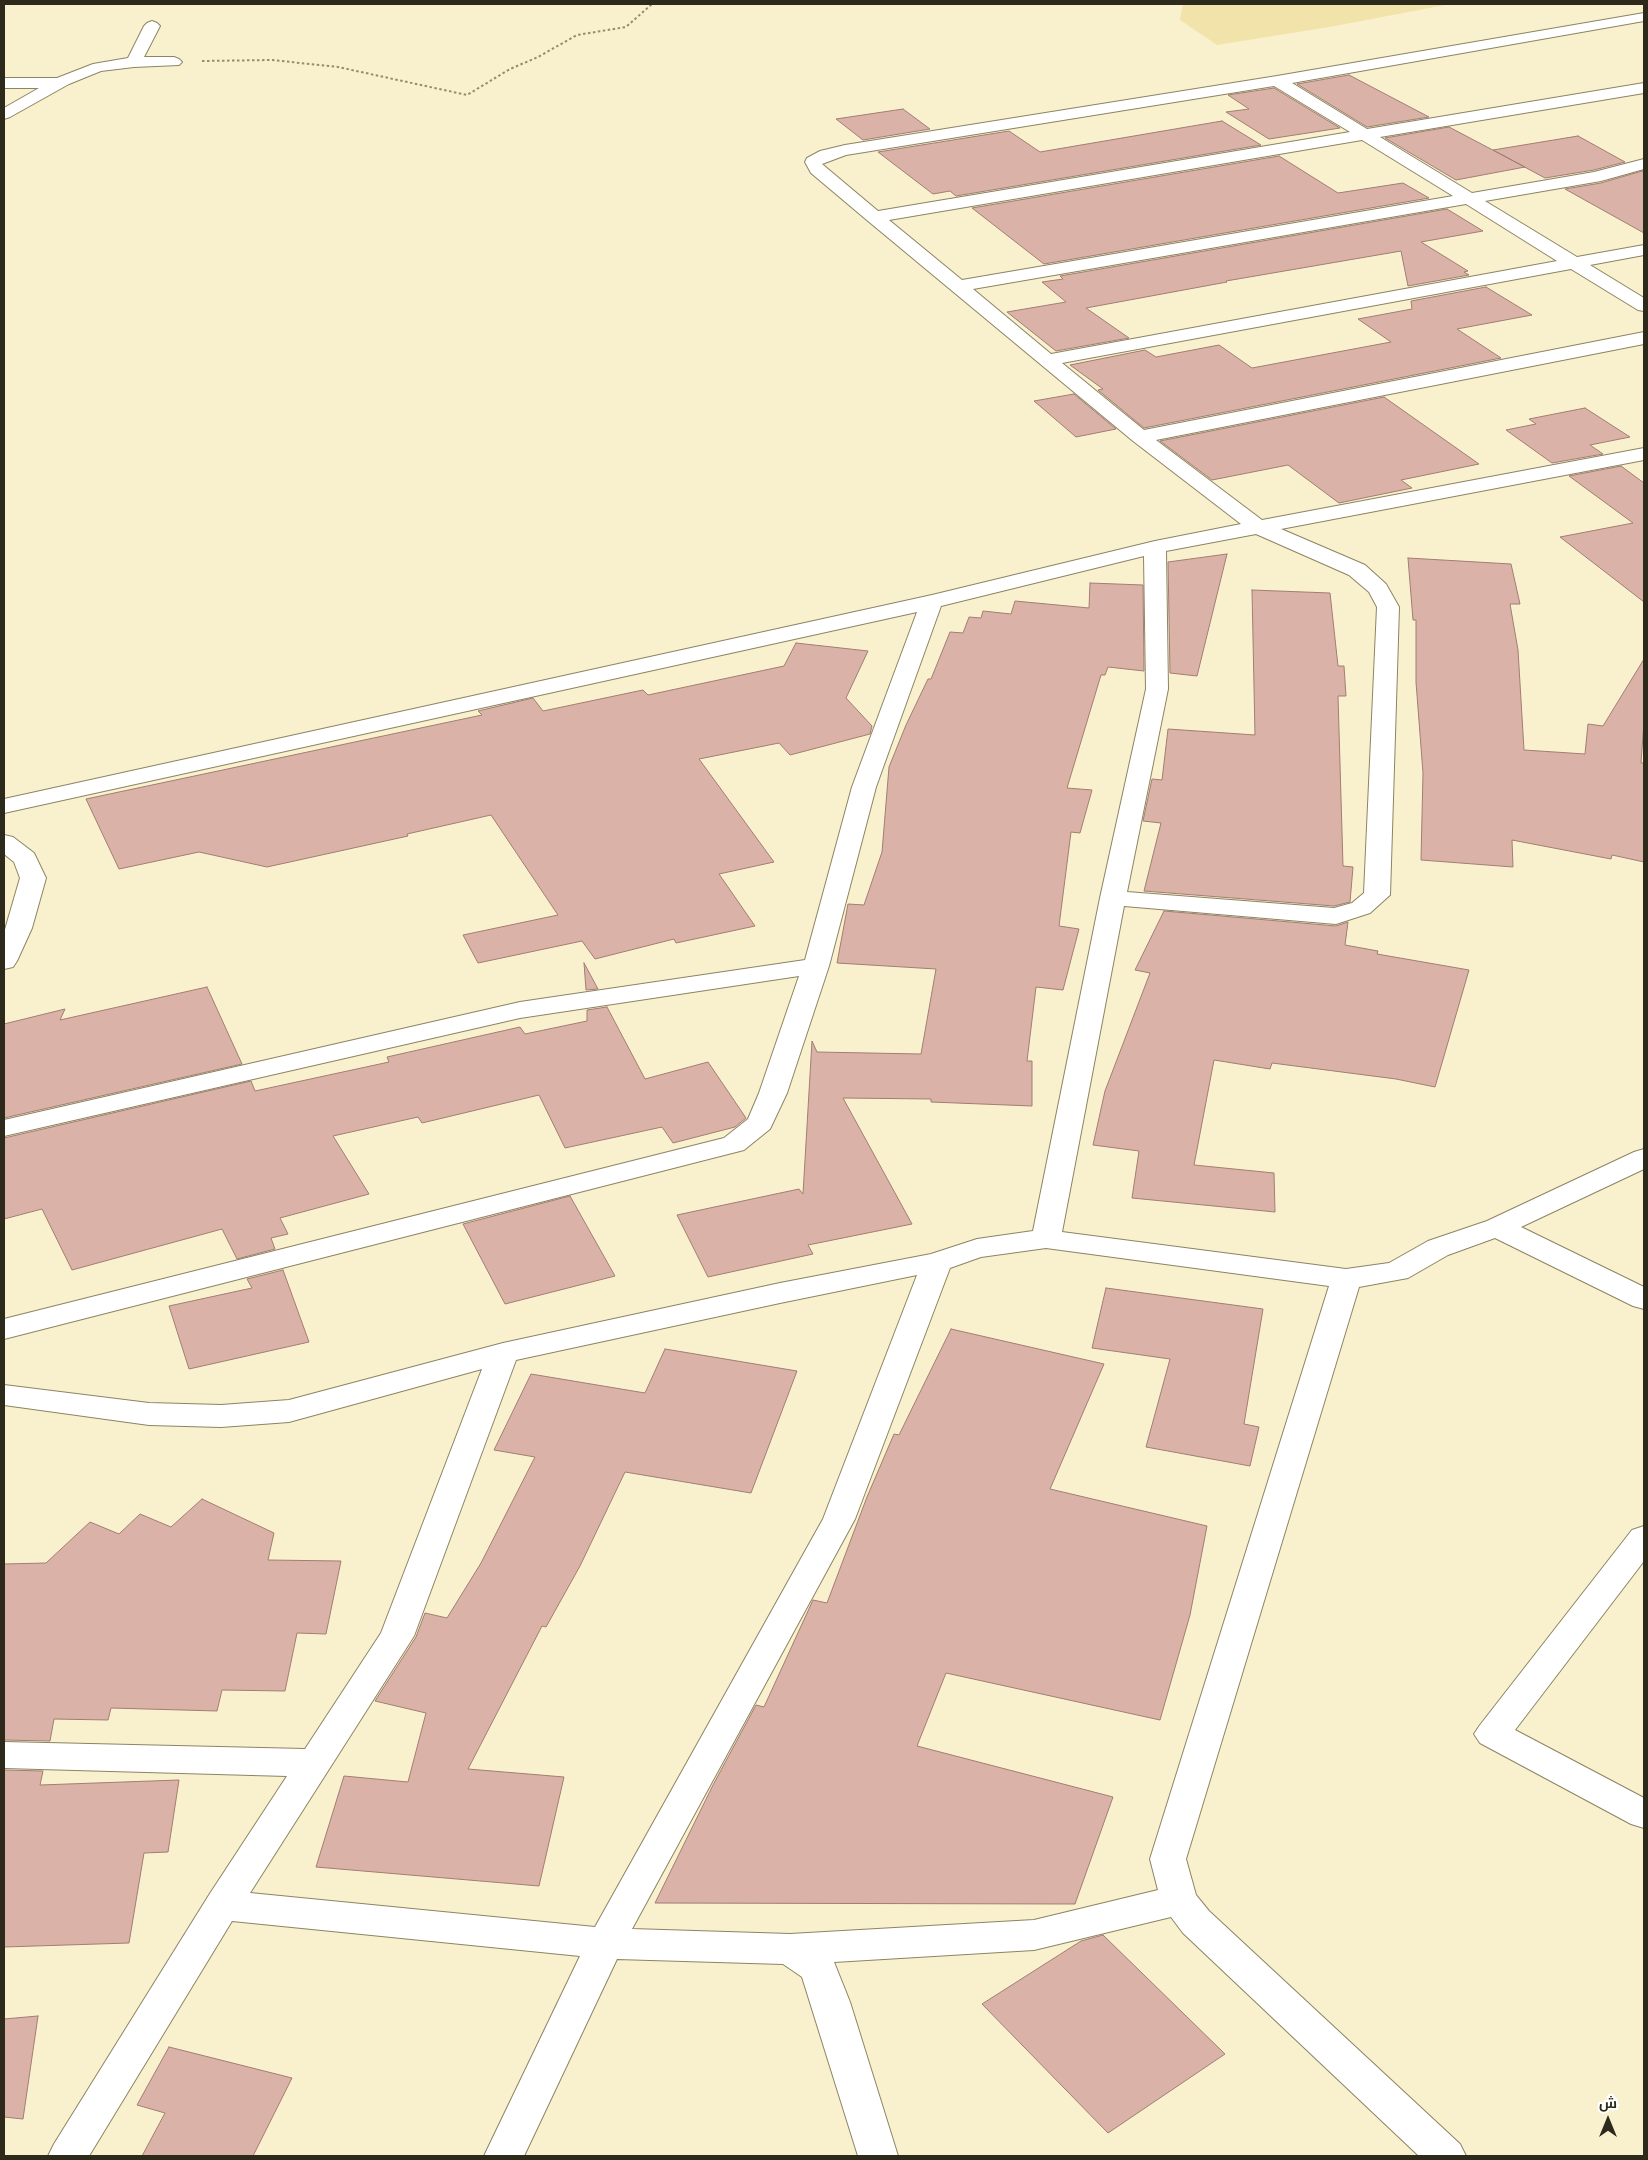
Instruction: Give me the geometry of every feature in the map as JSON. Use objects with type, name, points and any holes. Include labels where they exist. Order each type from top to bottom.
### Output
[{"type":"street","points":[[1113,898],[1336,916],[1361,908],[1377,895],[1388,607],[1378,589],[1357,570],[1258,528],[1140,437],[874,217],[817,169],[813,162],[826,155],[845,150],[1277,81],[1644,17]]},
{"type":"street","points":[[134,62],[152,26]]},
{"type":"street","points":[[4,114],[63,81],[98,67],[134,62],[174,62]]},
{"type":"street","points":[[4,83],[29,84],[63,81]]},
{"type":"street","points":[[1277,81],[1644,306]]},
{"type":"street","points":[[874,217],[1644,88]]},
{"type":"street","points":[[958,286],[1595,177],[1644,164]]},
{"type":"street","points":[[1047,360],[1644,250]]},
{"type":"street","points":[[1140,437],[1644,338]]},
{"type":"street","points":[[4,806],[932,602],[1155,547],[1644,454]]},
{"type":"street","points":[[1046,1240],[1113,898],[1157,689],[1155,547]]},
{"type":"street","points":[[4,1330],[734,1144],[760,1123],[773,1093],[816,966],[864,787],[932,602]]},
{"type":"street","points":[[4,842],[25,858],[33,878],[19,928],[4,961]]},
{"type":"street","points":[[4,1128],[520,1010],[816,966]]},
{"type":"street","points":[[4,1395],[149,1414],[221,1416],[289,1410],[502,1353],[770,1295],[937,1262],[977,1248],[1046,1240],[1346,1279],[1397,1271],[1438,1248],[1497,1227],[1644,1158]]},
{"type":"street","points":[[1497,1227],[1644,1299]]},
{"type":"street","points":[[504,2156],[605,1944],[839,1519],[937,1262]]},
{"type":"street","points":[[1346,1279],[1168,1859],[1179,1900],[1196,1922],[1446,2156]]},
{"type":"street","points":[[68,2156],[222,1905],[397,1636],[502,1353]]},
{"type":"street","points":[[1644,1538],[1492,1734],[1644,1814]]},
{"type":"street","points":[[4,1756],[315,1762]]},
{"type":"street","points":[[222,1905],[605,1944],[790,1949],[1034,1935],[1179,1900]]},
{"type":"street","points":[[790,1949],[818,1967],[834,2011],[878,2156]]},
{"type":"path","points":[[174,62],[272,60],[338,67],[467,95],[510,69],[538,57],[577,35],[626,27],[652,4]]},
{"type":"shaded area","points":[[1183,4],[1450,4],[1335,26],[1217,45],[1180,20]]},
{"type":"building","points":[[1349,75],[1429,117],[1367,127],[1297,84]]},
{"type":"building","points":[[1274,88],[1340,128],[1269,139],[1226,112],[1249,109],[1228,95]]},
{"type":"building","points":[[903,109],[930,129],[863,140],[836,119]]},
{"type":"building","points":[[1222,121],[1261,145],[956,196],[950,191],[933,194],[878,152],[1009,131],[1040,152]]},
{"type":"building","points":[[1449,127],[1525,167],[1456,180],[1385,138]]},
{"type":"building","points":[[1578,136],[1625,162],[1594,170],[1545,178],[1493,150]]},
{"type":"building","points":[[1279,156],[1338,193],[1403,183],[1429,198],[1044,264],[972,208]]},
{"type":"building","points":[[1644,172],[1644,233],[1565,189],[1601,183]]},
{"type":"building","points":[[1447,209],[1483,231],[1421,242],[1468,271],[1464,272],[1469,275],[1408,286],[1401,251],[1226,281],[1086,308],[1129,338],[1056,351],[1007,312],[1066,302],[1042,282],[1063,279],[1060,276]]},
{"type":"building","points":[[1486,287],[1532,315],[1457,329],[1501,358],[1144,428],[1098,390],[1103,389],[1070,365],[1145,350],[1156,357],[1219,345],[1252,368],[1391,342],[1358,319],[1412,309],[1411,301]]},
{"type":"building","points":[[1074,394],[1116,429],[1076,437],[1034,401]]},
{"type":"building","points":[[1384,397],[1479,464],[1401,480],[1412,488],[1339,503],[1288,465],[1212,480],[1160,441]]},
{"type":"building","points":[[1585,408],[1630,437],[1590,445],[1603,454],[1552,463],[1506,430],[1536,424],[1529,419]]},
{"type":"building","points":[[1621,466],[1644,483],[1644,602],[1560,537],[1633,523],[1569,476]]},
{"type":"building","points":[[1227,554],[1197,676],[1170,673],[1168,562]]},
{"type":"building","points":[[1408,558],[1511,564],[1520,604],[1510,604],[1518,650],[1524,750],[1585,754],[1588,724],[1603,726],[1644,659],[1644,722],[1641,763],[1644,763],[1644,862],[1612,855],[1611,859],[1512,840],[1513,867],[1421,860],[1423,773],[1416,682],[1416,620],[1413,620]]},
{"type":"building","points":[[1090,583],[1143,585],[1144,671],[1108,667],[1105,675],[1101,675],[1067,788],[1092,790],[1080,833],[1071,832],[1059,926],[1079,929],[1063,990],[1036,987],[1027,1061],[1032,1061],[1032,1106],[931,1102],[931,1099],[843,1098],[912,1224],[808,1245],[813,1254],[708,1277],[677,1215],[799,1189],[803,1194],[812,1041],[817,1052],[921,1054],[936,969],[837,963],[848,904],[864,905],[882,852],[889,767],[906,725],[928,679],[931,679],[950,632],[963,633],[969,617],[981,618],[983,611],[1011,614],[1015,601],[1089,608]]},
{"type":"building","points":[[1252,590],[1330,593],[1338,666],[1344,666],[1346,696],[1338,696],[1343,866],[1353,867],[1350,902],[1334,906],[1144,891],[1161,823],[1143,821],[1152,779],[1162,780],[1168,729],[1255,735]]},
{"type":"building","points":[[796,643],[868,651],[846,698],[872,726],[870,734],[790,755],[779,743],[699,759],[774,862],[719,874],[755,926],[676,943],[674,939],[595,959],[582,941],[478,963],[463,935],[558,915],[491,815],[407,834],[408,836],[267,867],[199,852],[119,869],[86,799],[482,715],[478,711],[533,698],[543,711],[643,690],[648,695],[784,666]]},
{"type":"building","points":[[1164,911],[1336,926],[1348,922],[1345,945],[1378,951],[1377,954],[1469,970],[1435,1087],[1396,1079],[1272,1063],[1270,1069],[1214,1060],[1194,1165],[1274,1173],[1275,1212],[1132,1198],[1139,1151],[1093,1145],[1105,1091],[1150,973],[1135,970]]},
{"type":"building","points":[[584,963],[598,989],[586,990]]},
{"type":"building","points":[[207,987],[242,1064],[4,1118],[4,1024],[65,1009],[60,1020]]},
{"type":"building","points":[[607,1007],[645,1079],[708,1062],[746,1118],[735,1127],[673,1143],[662,1127],[565,1148],[539,1095],[422,1123],[418,1117],[333,1136],[369,1194],[280,1218],[288,1234],[271,1238],[275,1249],[237,1259],[222,1229],[72,1270],[42,1209],[4,1219],[4,1138],[251,1081],[255,1091],[389,1062],[387,1057],[520,1027],[525,1034],[587,1021],[587,1010]]},
{"type":"building","points":[[570,1196],[615,1276],[505,1304],[463,1224]]},
{"type":"building","points":[[283,1270],[309,1342],[189,1369],[169,1306],[252,1288],[247,1279]]},
{"type":"building","points":[[1106,1288],[1263,1309],[1244,1424],[1259,1427],[1250,1466],[1146,1447],[1170,1359],[1092,1348]]},
{"type":"building","points":[[951,1329],[1104,1364],[1050,1489],[1207,1526],[1190,1615],[1160,1720],[946,1673],[917,1746],[1113,1797],[1075,1904],[655,1903],[713,1785],[756,1705],[764,1707],[813,1600],[827,1603],[867,1497],[894,1434],[899,1435]]},
{"type":"building","points":[[665,1349],[797,1371],[751,1493],[625,1472],[580,1566],[546,1627],[542,1626],[468,1769],[564,1777],[539,1886],[316,1867],[344,1776],[408,1782],[426,1713],[375,1701],[416,1637],[425,1613],[447,1618],[481,1563],[535,1457],[494,1450],[531,1374],[645,1393]]},
{"type":"building","points":[[202,1499],[274,1533],[268,1560],[341,1561],[326,1634],[297,1633],[285,1691],[222,1690],[217,1711],[111,1708],[108,1720],[54,1719],[50,1741],[4,1740],[4,1564],[46,1563],[90,1522],[119,1534],[140,1514],[171,1527]]},
{"type":"building","points":[[4,1770],[43,1771],[40,1785],[179,1780],[168,1852],[144,1853],[129,1943],[4,1947]]},
{"type":"building","points":[[1103,1935],[1225,2054],[1108,2133],[982,2004],[1081,1941]]},
{"type":"building","points":[[38,2016],[23,2119],[4,2117],[4,2019]]},
{"type":"building","points":[[169,2047],[292,2078],[253,2156],[142,2156],[165,2113],[137,2105]]}]
